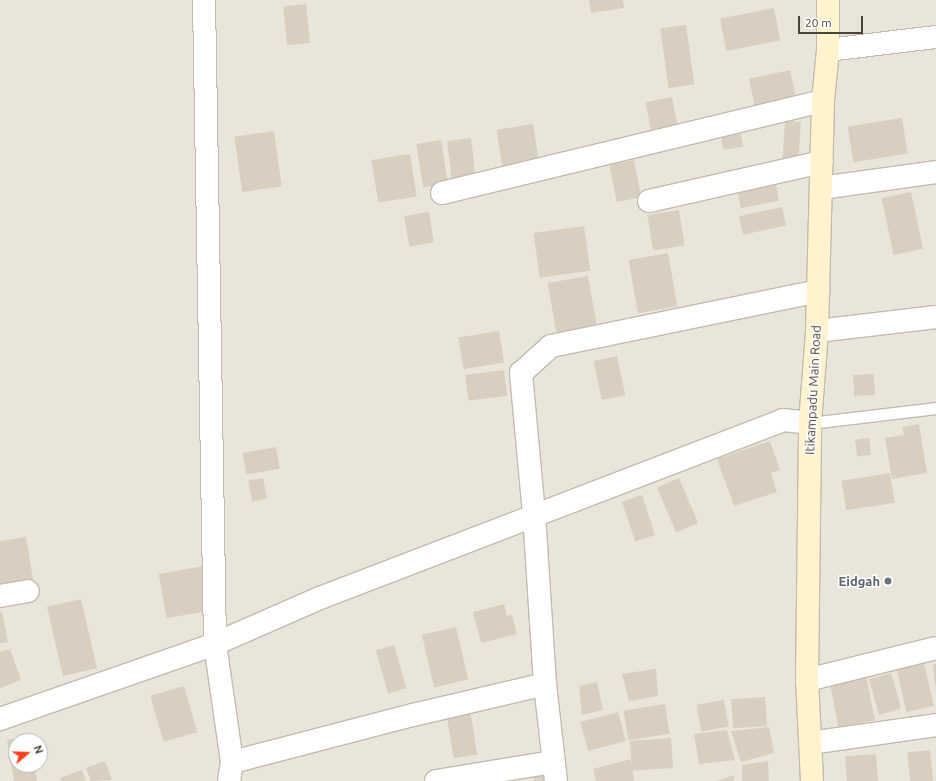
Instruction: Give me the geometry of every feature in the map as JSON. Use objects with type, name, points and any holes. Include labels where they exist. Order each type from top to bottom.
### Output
[{"type":"street","points":[[204,0],[216,644],[231,771],[413,714],[545,684]]},
{"type":"street","name":"Itikampadu Main Road","points":[[812,781],[807,680],[810,423],[817,331],[823,102],[828,50],[828,0]]},
{"type":"street","points":[[828,50],[936,37]]},
{"type":"street","points":[[442,193],[823,102]]},
{"type":"street","points":[[649,201],[822,162]]},
{"type":"street","points":[[821,188],[936,172]]},
{"type":"street","points":[[436,781],[554,771],[545,684],[534,514],[521,374],[551,346],[818,291]]},
{"type":"street","points":[[817,331],[936,317]]},
{"type":"street","points":[[0,719],[216,644],[320,598],[534,514],[783,420],[810,423]]},
{"type":"street","points":[[0,596],[28,591]]},
{"type":"street","points":[[807,680],[936,648]]},
{"type":"street","points":[[810,743],[936,725]]},
{"type":"lane","points":[[810,423],[936,408]]},
{"type":"shaded area","points":[[0,0],[936,0],[936,781],[0,781]]},
{"type":"building","points":[[589,0],[623,0],[624,8],[591,13]]},
{"type":"building","points":[[306,4],[310,43],[287,45],[283,6]]},
{"type":"building","points":[[774,8],[780,40],[726,51],[720,18]]},
{"type":"building","points":[[686,25],[694,84],[669,88],[660,29]]},
{"type":"building","points":[[790,70],[797,102],[756,111],[749,79]]},
{"type":"building","points":[[672,97],[678,129],[652,135],[645,102]]},
{"type":"building","points":[[902,118],[908,154],[853,162],[848,127]]},
{"type":"building","points":[[785,121],[801,122],[798,161],[782,160]]},
{"type":"building","points":[[533,124],[539,161],[502,166],[496,130]]},
{"type":"building","points":[[274,131],[282,186],[242,192],[234,137]]},
{"type":"building","points":[[741,134],[743,147],[723,150],[721,137]]},
{"type":"building","points":[[471,138],[476,176],[452,179],[447,141]]},
{"type":"building","points":[[441,140],[448,183],[423,187],[416,144]]},
{"type":"building","points":[[410,154],[417,196],[378,203],[371,160]]},
{"type":"building","points":[[634,160],[641,197],[617,202],[609,165]]},
{"type":"building","points":[[776,185],[779,201],[741,208],[738,192]]},
{"type":"building","points":[[911,192],[923,249],[894,255],[882,198]]},
{"type":"building","points":[[782,207],[786,226],[743,235],[739,216]]},
{"type":"building","points":[[679,210],[685,246],[653,251],[647,215]]},
{"type":"building","points":[[429,212],[434,243],[409,247],[404,216]]},
{"type":"building","points":[[584,226],[590,271],[540,278],[533,233]]},
{"type":"building","points":[[668,253],[677,306],[638,313],[629,260]]},
{"type":"building","points":[[588,276],[597,325],[556,332],[548,283]]},
{"type":"building","points":[[499,331],[504,363],[464,369],[459,337]]},
{"type":"building","points":[[617,356],[625,395],[602,400],[594,361]]},
{"type":"building","points":[[504,370],[507,396],[468,401],[465,375]]},
{"type":"building","points":[[874,374],[875,395],[854,396],[853,375]]},
{"type":"building","points":[[919,424],[927,473],[892,479],[885,438],[904,435],[902,427]]},
{"type":"building","points":[[869,438],[871,455],[857,457],[855,440]]},
{"type":"building","points":[[770,441],[780,470],[771,473],[777,492],[734,506],[717,459]]},
{"type":"building","points":[[276,447],[280,469],[246,475],[243,453]]},
{"type":"building","points":[[890,473],[895,503],[846,510],[842,481]]},
{"type":"building","points":[[263,478],[267,499],[252,501],[248,481]]},
{"type":"building","points":[[679,478],[698,523],[676,532],[657,487]]},
{"type":"building","points":[[642,495],[655,535],[635,541],[622,501]]},
{"type":"building","points":[[26,537],[33,579],[0,585],[0,541]]},
{"type":"building","points":[[204,566],[212,610],[167,618],[159,574]]},
{"type":"building","points":[[81,599],[97,668],[63,676],[47,607]]},
{"type":"building","points":[[504,604],[507,616],[512,615],[517,634],[481,643],[473,612]]},
{"type":"building","points":[[2,612],[8,642],[0,643],[0,613]]},
{"type":"building","points":[[456,627],[468,680],[434,687],[422,635]]},
{"type":"building","points":[[394,645],[406,688],[388,693],[376,650]]},
{"type":"building","points":[[10,649],[21,680],[0,688],[0,652]]},
{"type":"building","points":[[924,663],[934,706],[907,712],[897,669]]},
{"type":"building","points":[[933,664],[936,664],[936,686],[935,686]]},
{"type":"building","points":[[656,669],[658,696],[629,701],[622,674]]},
{"type":"building","points":[[891,673],[901,709],[879,715],[869,679]]},
{"type":"building","points":[[866,675],[875,720],[838,727],[830,682]]},
{"type":"building","points":[[597,682],[603,710],[582,715],[579,686]]},
{"type":"building","points":[[184,686],[197,732],[164,742],[150,696]]},
{"type":"building","points":[[765,697],[767,726],[733,728],[731,699]]},
{"type":"building","points":[[724,700],[729,727],[701,731],[696,705]]},
{"type":"building","points":[[665,704],[670,734],[628,740],[624,711]]},
{"type":"building","points":[[470,709],[477,754],[453,758],[446,713]]},
{"type":"building","points":[[618,712],[626,741],[588,751],[580,722]]},
{"type":"building","points":[[769,727],[774,753],[741,762],[731,731]]},
{"type":"building","points":[[727,730],[735,760],[699,764],[694,734]]},
{"type":"building","points":[[671,738],[673,768],[632,771],[630,741]]},
{"type":"building","points":[[930,750],[933,781],[910,781],[907,752]]},
{"type":"building","points":[[876,754],[878,781],[847,781],[845,756]]},
{"type":"building","points":[[631,759],[634,781],[596,781],[593,769]]},
{"type":"building","points":[[105,761],[112,780],[91,781],[86,768]]},
{"type":"building","points":[[768,761],[769,781],[742,781],[742,765]]},
{"type":"building","points":[[82,770],[86,781],[62,781],[60,778]]},
{"type":"building","points":[[13,773],[36,773],[37,781],[14,781]]},
{"type":"building","points":[[548,773],[549,781],[534,781],[534,774]]},
{"type":"building","points":[[734,775],[734,781],[716,781]]},
{"type":"place","name":"Eidgah","points":[[888,581]]}]
